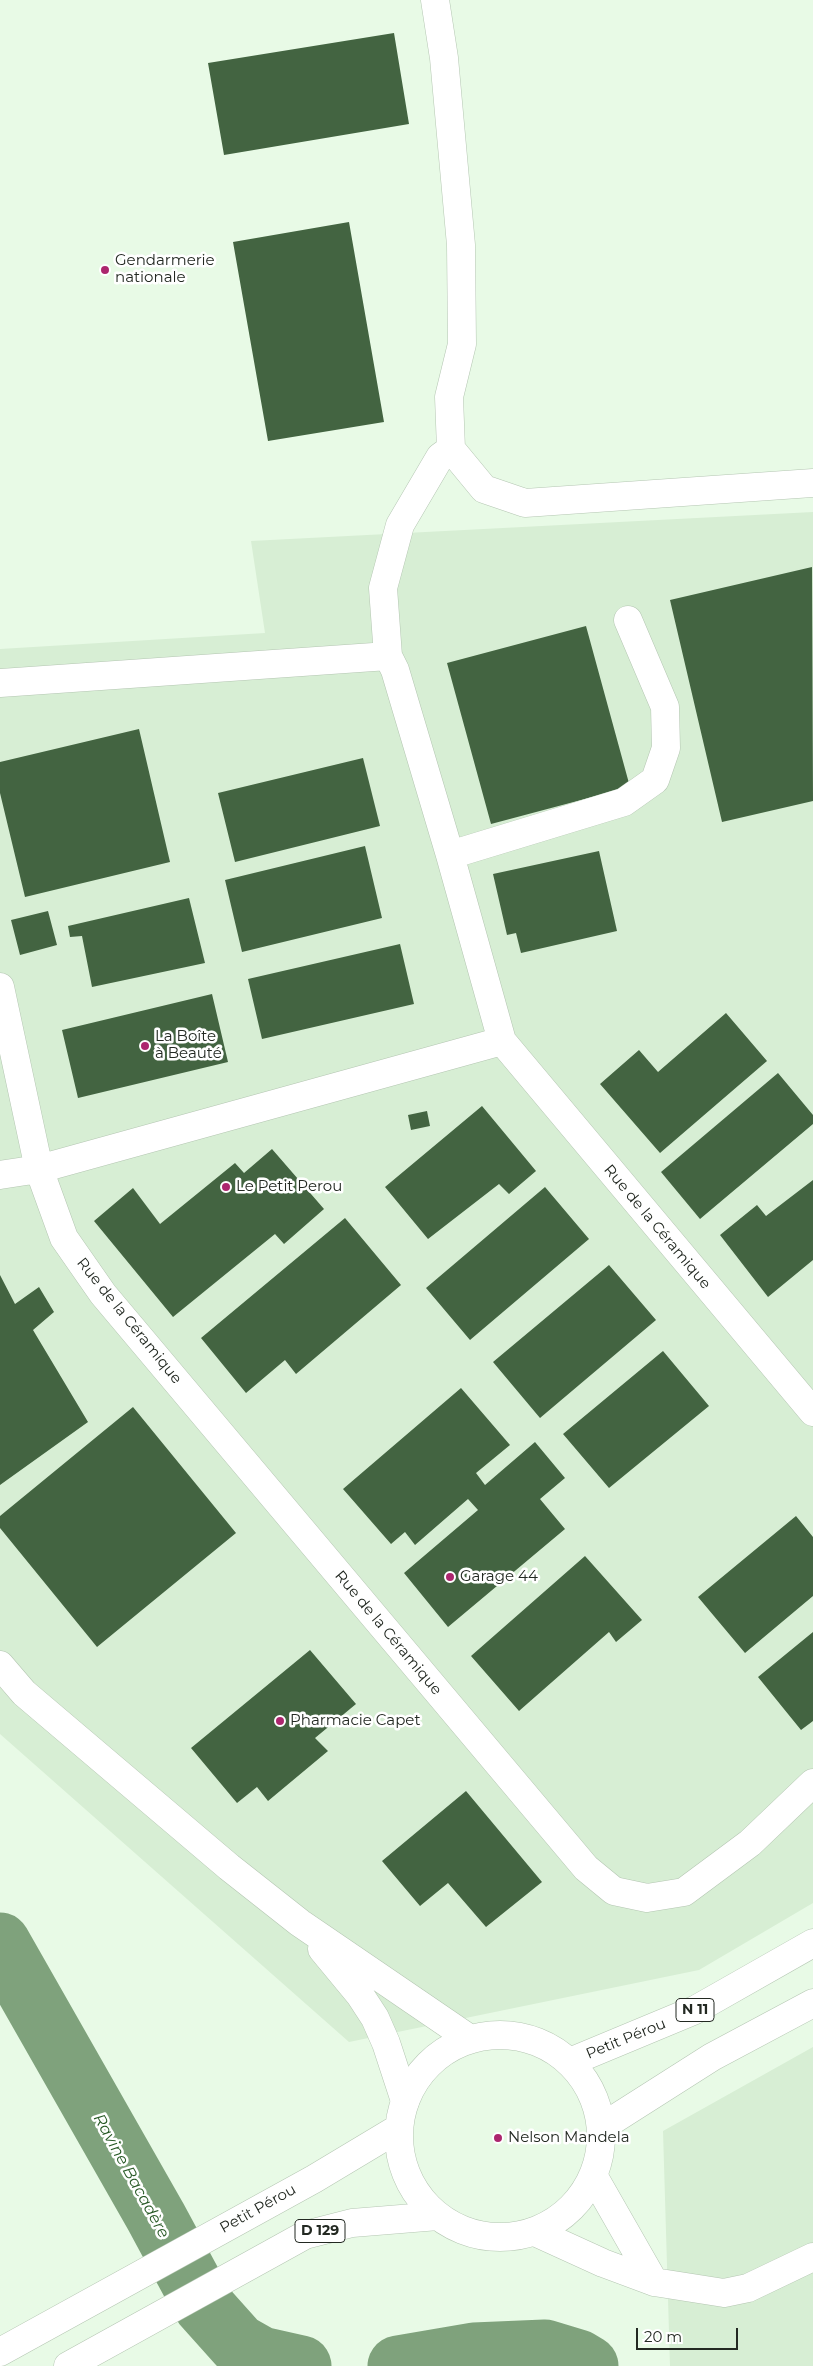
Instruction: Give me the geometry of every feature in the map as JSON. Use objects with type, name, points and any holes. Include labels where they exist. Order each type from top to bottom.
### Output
[{"type":"main road","points":[[435,0],[444,58],[461,245],[462,344],[449,397],[451,449],[484,489],[525,503],[813,483]]},
{"type":"main road","points":[[0,1175],[39,1169],[502,1041],[450,855],[395,670],[388,656],[383,588],[400,525],[440,457],[451,449]]},
{"type":"main road","points":[[450,855],[624,802],[655,780],[666,748],[666,707],[628,620]]},
{"type":"main road","points":[[0,683],[388,656]]},
{"type":"main road","name":"Rue de la Céramique","points":[[0,987],[39,1169],[64,1238],[103,1294],[586,1868],[614,1891],[647,1898],[684,1892],[750,1843],[813,1783]]},
{"type":"main road","name":"Rue de la Céramique","points":[[502,1041],[813,1412]]},
{"type":"main road","points":[[0,1665],[24,1694],[229,1867],[300,1923],[470,2039]]},
{"type":"main road","points":[[300,1923],[360,1995],[375,2018],[386,2043],[405,2101]]},
{"type":"main road","name":"Petit Pérou","points":[[570,2062],[695,2010],[813,1943]]},
{"type":"main road","points":[[602,2127],[712,2057],[813,2003]]},
{"type":"main road","points":[[497,2034],[523,2037],[548,2046],[570,2062],[592,2092],[602,2127],[601,2153],[594,2177],[580,2200],[560,2219],[535,2232],[510,2238],[484,2236],[460,2229],[438,2216],[420,2198],[407,2177],[400,2153],[399,2128],[405,2101],[415,2080],[430,2062],[448,2048],[470,2039],[497,2034]]},
{"type":"main road","name":"Petit Pérou","points":[[0,2352],[314,2178],[399,2128]]},
{"type":"main road","points":[[594,2177],[654,2282]]},
{"type":"main road","name":"D 129","points":[[68,2366],[305,2235],[352,2223],[438,2216]]},
{"type":"main road","points":[[535,2232],[603,2263],[654,2282],[724,2293],[748,2288],[813,2257]]},
{"type":"shaded area","points":[[813,512],[813,1903],[699,1970],[349,2042],[0,1734],[0,649],[265,633],[251,541]]},
{"type":"shaded area","points":[[813,2047],[813,2366],[670,2366],[663,2131]]},
{"type":"building","points":[[394,33],[409,124],[224,155],[208,63]]},
{"type":"building","points":[[349,222],[384,422],[268,441],[233,242]]},
{"type":"building","points":[[812,567],[813,801],[722,822],[670,600]]},
{"type":"building","points":[[586,626],[630,787],[491,824],[447,663]]},
{"type":"building","points":[[139,729],[170,862],[25,897],[0,793],[0,762]]},
{"type":"building","points":[[363,758],[380,826],[235,862],[218,793]]},
{"type":"building","points":[[365,846],[382,918],[242,952],[225,880]]},
{"type":"building","points":[[599,851],[617,931],[521,953],[516,933],[507,935],[493,874]]},
{"type":"building","points":[[189,898],[205,963],[92,987],[82,936],[70,937],[68,926]]},
{"type":"building","points":[[48,911],[57,945],[20,955],[11,920]]},
{"type":"building","points":[[400,944],[414,1004],[262,1039],[248,979]]},
{"type":"building","name":"La Boîte à Beauté","points":[[212,994],[228,1062],[78,1098],[62,1030]]},
{"type":"building","points":[[726,1013],[767,1061],[660,1153],[600,1084],[639,1050],[658,1072]]},
{"type":"building","points":[[778,1073],[813,1115],[813,1124],[700,1219],[661,1172]]},
{"type":"building","points":[[482,1106],[536,1171],[509,1194],[499,1184],[428,1239],[385,1187]]},
{"type":"building","points":[[427,1111],[430,1126],[411,1130],[408,1115]]},
{"type":"building","points":[[272,1149],[324,1209],[284,1244],[275,1234],[173,1317],[94,1221],[133,1188],[160,1224],[235,1163],[244,1173]]},
{"type":"building","points":[[813,1180],[813,1260],[768,1297],[720,1235],[757,1205],[766,1216]]},
{"type":"building","points":[[545,1187],[589,1239],[470,1340],[426,1288]]},
{"type":"building","points":[[345,1218],[401,1285],[296,1374],[285,1360],[246,1393],[201,1338]]},
{"type":"building","points":[[609,1265],[656,1320],[540,1418],[493,1362]]},
{"type":"building","points":[[0,1275],[15,1304],[39,1287],[54,1312],[33,1330],[88,1422],[0,1485]]},
{"type":"building","points":[[663,1351],[709,1406],[609,1488],[563,1434]]},
{"type":"building","points":[[461,1388],[510,1445],[476,1473],[485,1485],[535,1442],[565,1478],[540,1499],[565,1529],[448,1627],[404,1573],[478,1510],[468,1499],[415,1545],[405,1532],[391,1544],[343,1489]]},
{"type":"building","points":[[133,1407],[236,1533],[97,1647],[0,1528],[0,1516]]},
{"type":"building","points":[[796,1516],[813,1537],[813,1596],[745,1653],[698,1597]]},
{"type":"building","points":[[585,1556],[642,1620],[616,1642],[609,1632],[519,1711],[471,1656]]},
{"type":"building","points":[[813,1632],[813,1721],[801,1730],[758,1677]]},
{"type":"building","name":"Pharmacie Capet","points":[[310,1650],[356,1704],[315,1738],[328,1751],[268,1801],[257,1787],[237,1803],[191,1748]]},
{"type":"building","points":[[466,1791],[542,1882],[486,1927],[448,1883],[420,1906],[382,1861]]},
{"type":"waterway","name":"Ravine Bacadère","points":[[0,1943],[156,2217],[204,2306],[238,2344],[261,2357],[301,2366]]},
{"type":"waterway","name":"Ravine Bacadère","points":[[398,2366],[474,2353],[545,2350],[578,2360],[588,2366]]},
{"type":"place","name":"Gendarmerie nationale","points":[[105,270]]},
{"type":"place","name":"La Boîte à Beauté","points":[[145,1046]]},
{"type":"place","name":"Le Petit Perou","points":[[226,1187]]},
{"type":"place","name":"Garage 44","points":[[450,1577]]},
{"type":"place","name":"Pharmacie Capet","points":[[280,1721]]},
{"type":"place","name":"Nelson Mandela","points":[[498,2138]]}]
